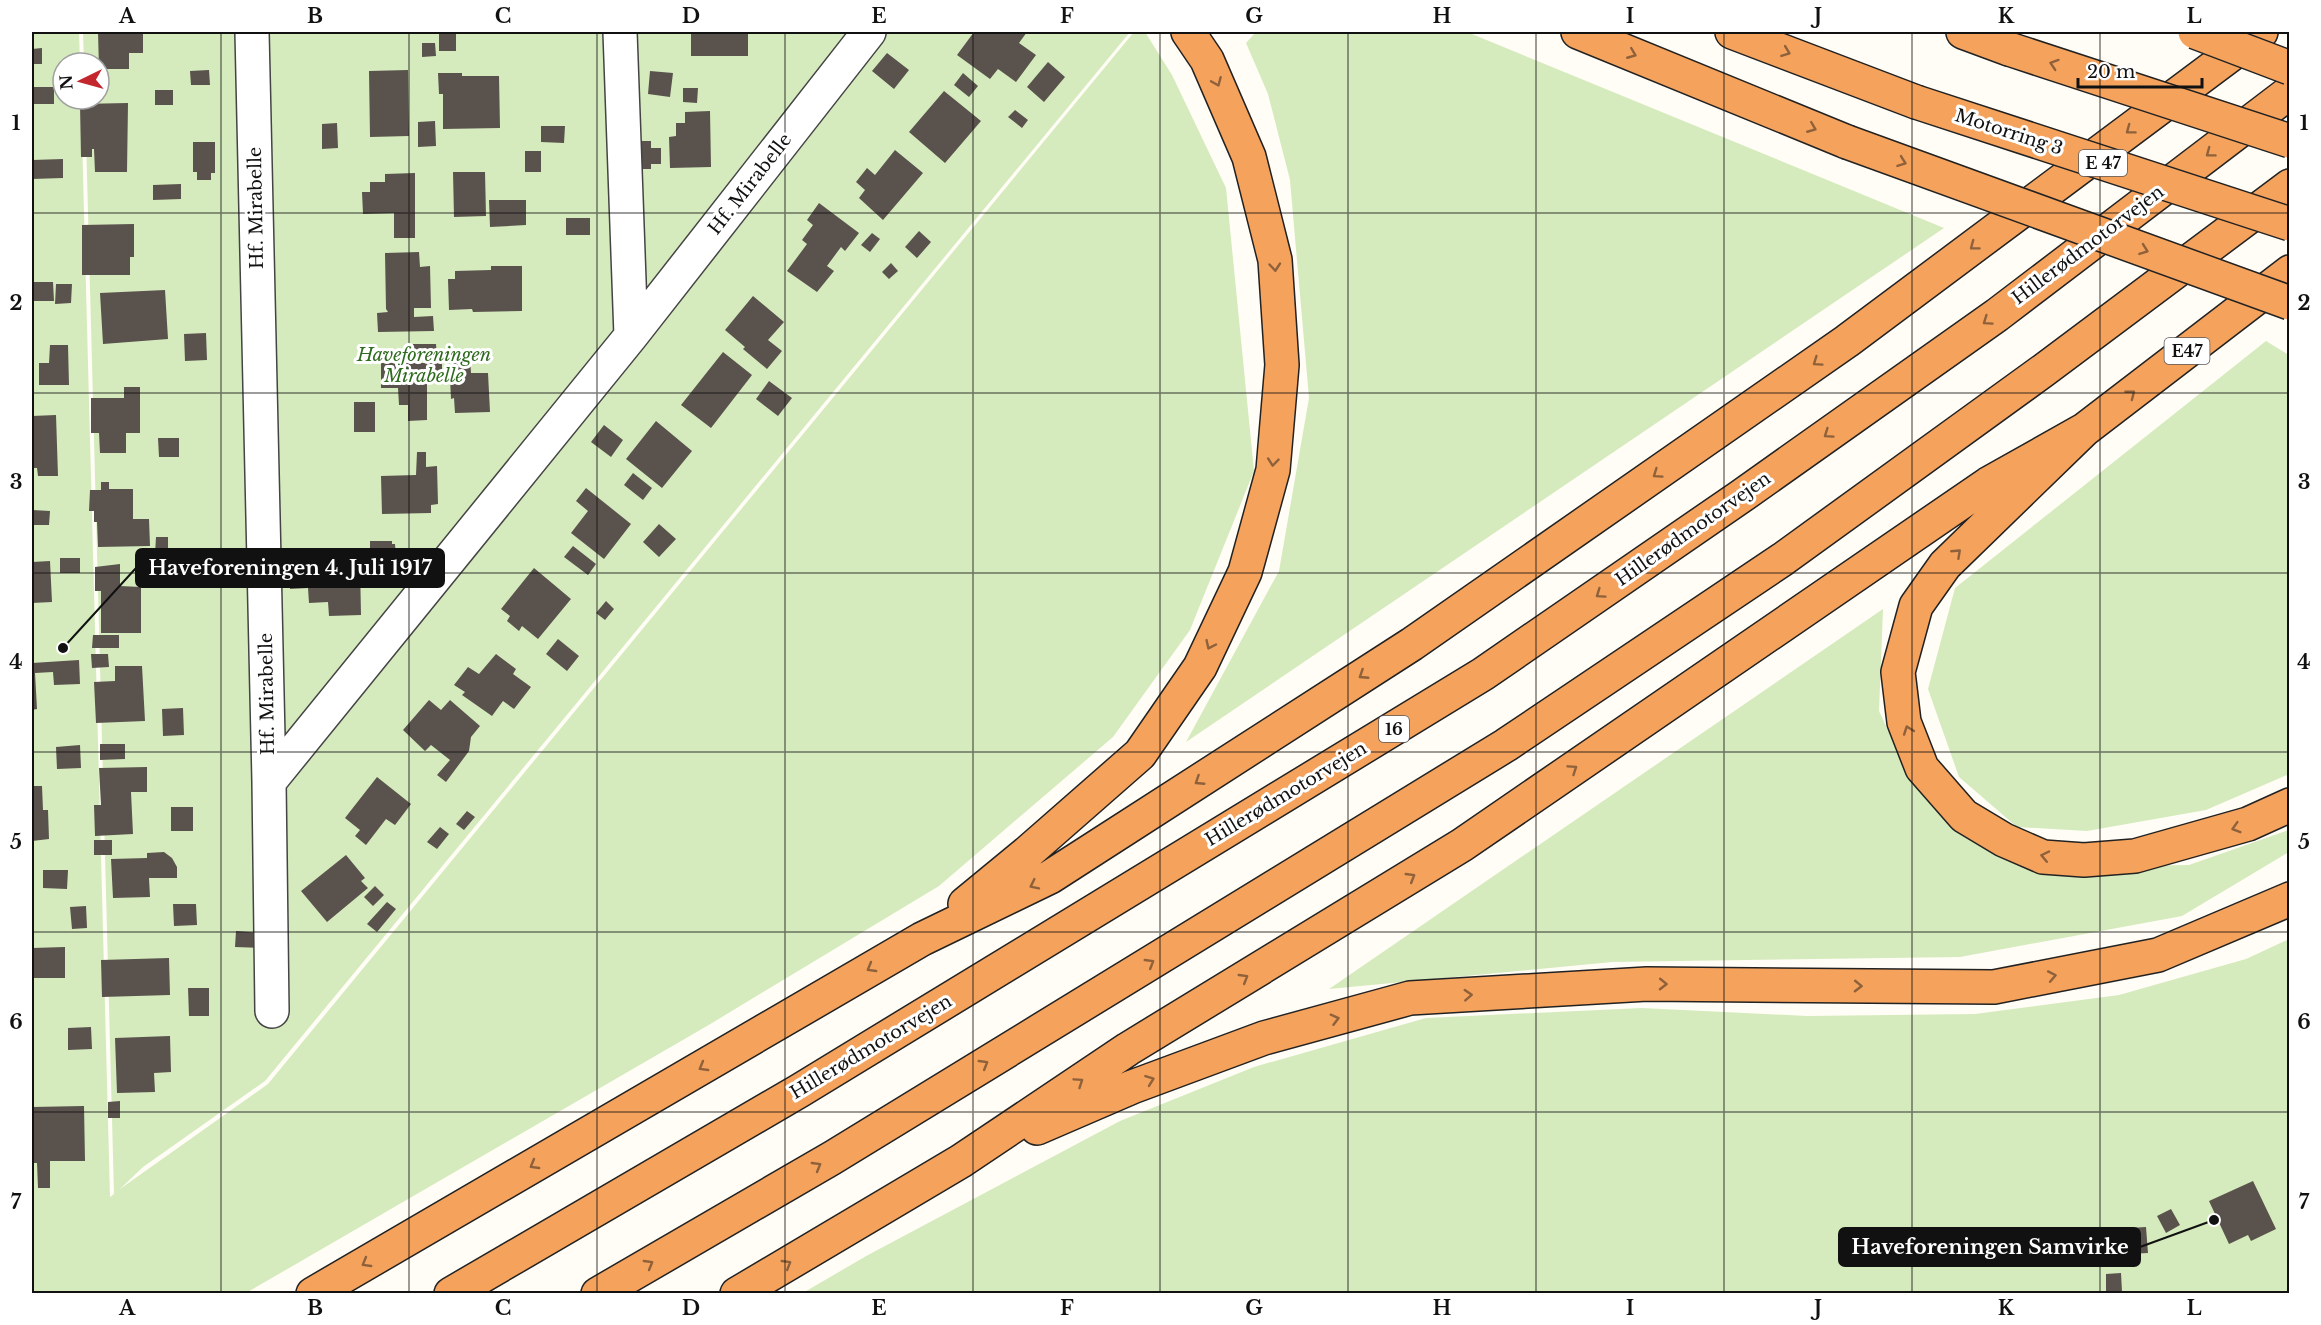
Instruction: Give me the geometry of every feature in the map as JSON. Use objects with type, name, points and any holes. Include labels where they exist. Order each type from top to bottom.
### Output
[{"type":"highway","points":[[922,939],[1027,854],[1140,754],[1200,667],[1245,572],[1273,470],[1282,365],[1275,260],[1249,157],[1208,60],[1188,32]]},
{"type":"highway","points":[[1578,32],[1847,142],[2289,303]]},
{"type":"highway","name":"Motorring 3","points":[[1732,32],[1916,102],[2289,224]]},
{"type":"highway","points":[[1963,32],[2008,49],[2289,141]]},
{"type":"highway","points":[[2195,32],[2289,68]]},
{"type":"highway","points":[[313,1293],[922,939],[1050,878],[1412,644],[1847,341],[2261,32]]},
{"type":"highway","name":"Hillerødmotorvejen","points":[[451,1293],[799,1091],[1483,674],[1730,504],[1997,315],[2289,92]]},
{"type":"highway","points":[[598,1293],[832,1158],[1506,745],[1783,559],[2044,370],[2289,186]]},
{"type":"highway","name":"E47","points":[[2084,430],[2289,272]]},
{"type":"highway","points":[[2084,430],[1945,565],[1916,606],[1898,672],[1904,722],[1922,768],[1964,816],[2004,840],[2043,857],[2084,860],[2135,856],[2248,824],[2289,805]]},
{"type":"highway","points":[[737,1293],[961,1161],[1128,1049],[1462,845],[1988,484],[2084,430]]},
{"type":"highway","points":[[961,1161],[1132,1087],[1264,1038],[1410,998],[1647,984],[1994,987],[2157,955],[2289,899]]},
{"type":"lane","name":"Hf. Mirabelle","points":[[252,32],[269,782]]},
{"type":"lane","points":[[620,32],[631,336]]},
{"type":"lane","name":"Hf. Mirabelle","points":[[269,782],[631,336],[869,32]]},
{"type":"lane","points":[[269,782],[272,1011]]},
{"type":"green space","name":"Haveforeningen Mirabelle","points":[[32,32],[79,32],[80,51],[51,51],[51,111],[81,111],[110,1197],[114,1194],[85,111],[111,111],[111,51],[84,51],[83,32],[1130,32],[265,1081],[143,1167],[120,1189],[268,1084],[1134,32],[1145,32],[1172,75],[1226,188],[1254,471],[1190,630],[1113,737],[939,886],[707,1026],[246,1293],[32,1293]]},
{"type":"green space","points":[[1256,32],[1467,32],[1944,228],[1186,742],[1279,571],[1309,398],[1290,180],[1268,94],[1246,43]]},
{"type":"green space","points":[[2266,341],[2289,355],[2289,774],[2206,810],[2087,831],[2017,827],[1959,777],[1928,689],[1955,588]]},
{"type":"green space","points":[[1883,609],[1879,711],[1910,777],[2068,867],[2189,865],[2289,830],[2289,852],[2182,916],[1960,957],[1612,962],[1329,989]]},
{"type":"green space","points":[[2289,939],[2289,1293],[801,1294],[868,1255],[1120,1121],[1254,1067],[1426,1018],[1642,1008],[1807,1016],[1975,1014],[2119,995],[2246,959]]},
{"type":"building","points":[[98,32],[143,32],[143,53],[129,53],[129,69],[111,69],[111,51],[99,51]]},
{"type":"building","points":[[439,32],[469,32],[469,34],[456,34],[456,51],[439,51]]},
{"type":"building","points":[[691,32],[748,32],[748,56],[691,56]]},
{"type":"building","points":[[974,32],[1027,32],[1019,43],[1036,55],[1016,82],[998,69],[990,79],[957,55]]},
{"type":"building","points":[[422,43],[435,43],[436,56],[422,57]]},
{"type":"building","points":[[42,48],[42,64],[32,64],[32,49]]},
{"type":"building","points":[[887,53],[909,70],[894,89],[872,71]]},
{"type":"building","points":[[1048,62],[1065,77],[1044,102],[1027,87]]},
{"type":"building","points":[[209,70],[210,85],[191,85],[190,71]]},
{"type":"building","points":[[408,70],[409,136],[370,137],[369,71]]},
{"type":"building","points":[[650,71],[673,73],[670,97],[648,94]]},
{"type":"building","points":[[438,73],[462,73],[462,76],[499,76],[500,128],[443,129],[443,94],[439,94]]},
{"type":"building","points":[[963,73],[978,86],[969,97],[954,85]]},
{"type":"building","points":[[32,87],[51,87],[51,104],[32,104]]},
{"type":"building","points":[[683,88],[698,88],[697,103],[683,102]]},
{"type":"building","points":[[155,90],[173,90],[173,105],[155,105]]},
{"type":"building","points":[[944,91],[981,121],[945,163],[909,132]]},
{"type":"building","points":[[111,103],[128,103],[127,172],[95,172],[94,149],[92,149],[92,157],[81,157],[80,111],[111,111]]},
{"type":"building","points":[[1015,110],[1028,120],[1022,128],[1008,117]]},
{"type":"building","points":[[710,111],[711,167],[670,168],[669,137],[676,136],[676,123],[685,123],[685,112]]},
{"type":"building","points":[[435,121],[436,146],[418,147],[418,122]]},
{"type":"building","points":[[337,123],[338,148],[322,149],[322,124]]},
{"type":"building","points":[[541,126],[565,126],[564,143],[541,142]]},
{"type":"building","points":[[631,141],[651,141],[651,148],[661,148],[661,164],[651,164],[651,169],[632,169]]},
{"type":"building","points":[[193,142],[215,142],[215,173],[211,173],[211,180],[197,180],[197,172],[193,172]]},
{"type":"building","points":[[895,150],[923,173],[883,220],[859,198],[865,190],[856,182],[867,168],[875,175]]},
{"type":"building","points":[[525,151],[541,151],[541,172],[525,172]]},
{"type":"building","points":[[63,159],[63,178],[32,179],[32,160]]},
{"type":"building","points":[[453,172],[485,172],[486,216],[454,217]]},
{"type":"building","points":[[415,173],[415,238],[394,238],[394,213],[363,214],[362,192],[370,192],[370,182],[385,182],[385,174]]},
{"type":"building","points":[[181,184],[181,199],[153,200],[153,185]]},
{"type":"building","points":[[489,200],[526,200],[526,225],[490,227]]},
{"type":"building","points":[[819,203],[859,233],[845,251],[841,247],[827,266],[834,271],[817,292],[787,271],[807,244],[802,240],[813,225],[807,220]]},
{"type":"building","points":[[566,218],[590,218],[590,235],[566,235]]},
{"type":"building","points":[[134,224],[134,257],[130,257],[130,275],[82,275],[82,225]]},
{"type":"building","points":[[919,231],[931,242],[917,258],[905,247]]},
{"type":"building","points":[[872,233],[880,239],[870,252],[861,245]]},
{"type":"building","points":[[419,252],[420,267],[430,266],[431,308],[414,308],[414,317],[433,316],[434,331],[378,332],[377,313],[388,312],[386,309],[385,253]]},
{"type":"building","points":[[891,263],[898,271],[889,279],[882,272]]},
{"type":"building","points":[[491,266],[522,266],[522,311],[449,310],[448,279],[455,279],[455,271],[491,270]]},
{"type":"building","points":[[32,282],[53,282],[54,301],[32,301]]},
{"type":"building","points":[[56,284],[72,284],[71,303],[55,304]]},
{"type":"building","points":[[165,290],[168,339],[103,344],[100,293]]},
{"type":"building","points":[[753,296],[784,322],[768,340],[782,351],[767,369],[725,330]]},
{"type":"building","points":[[206,333],[207,360],[185,361],[184,334]]},
{"type":"building","points":[[413,344],[436,344],[437,356],[442,356],[442,380],[427,380],[427,420],[408,421],[408,405],[399,405],[398,388],[381,388],[381,363],[427,363],[427,360],[413,360]]},
{"type":"building","points":[[50,345],[68,345],[69,385],[39,385],[39,363],[49,363]]},
{"type":"building","points":[[723,352],[752,375],[711,428],[681,405]]},
{"type":"building","points":[[470,357],[471,373],[488,373],[490,412],[455,413],[454,398],[451,399],[449,358]]},
{"type":"building","points":[[769,381],[792,398],[778,416],[756,399]]},
{"type":"building","points":[[124,387],[140,387],[140,433],[126,433],[126,453],[100,453],[99,433],[91,433],[91,398],[124,398]]},
{"type":"building","points":[[354,402],[375,402],[375,432],[354,432]]},
{"type":"building","points":[[56,415],[58,476],[38,476],[37,468],[32,468],[32,416]]},
{"type":"building","points":[[656,421],[692,451],[662,488],[626,459]]},
{"type":"building","points":[[604,425],[623,440],[611,457],[591,442]]},
{"type":"building","points":[[158,438],[179,438],[179,457],[159,457]]},
{"type":"building","points":[[417,452],[426,452],[426,467],[437,466],[438,504],[431,505],[431,513],[382,514],[381,476],[416,475]]},
{"type":"building","points":[[633,473],[652,488],[643,500],[624,485]]},
{"type":"building","points":[[101,482],[109,482],[109,489],[133,489],[133,519],[149,519],[150,546],[98,547],[97,522],[94,522],[94,511],[89,511],[90,490],[101,490]]},
{"type":"building","points":[[586,488],[631,524],[604,559],[571,533],[588,511],[576,501]]},
{"type":"building","points":[[32,510],[50,511],[49,525],[32,525]]},
{"type":"building","points":[[659,524],[676,539],[659,557],[643,542]]},
{"type":"building","points":[[156,537],[168,537],[168,554],[155,554]]},
{"type":"building","points":[[370,541],[392,541],[392,544],[395,544],[396,557],[370,558]]},
{"type":"building","points":[[573,546],[596,564],[588,575],[564,557]]},
{"type":"building","points":[[60,558],[80,558],[80,573],[60,573]]},
{"type":"building","points":[[50,561],[52,602],[32,603],[32,562]]},
{"type":"building","points":[[120,564],[120,586],[141,587],[141,633],[101,633],[101,591],[95,591],[95,567]]},
{"type":"building","points":[[360,566],[361,615],[329,616],[328,602],[309,603],[308,588],[290,589],[289,570]]},
{"type":"building","points":[[534,568],[571,599],[538,639],[522,626],[519,631],[507,621],[510,616],[501,609]]},
{"type":"building","points":[[606,601],[614,609],[605,620],[596,613]]},
{"type":"building","points":[[93,635],[119,635],[119,648],[92,648]]},
{"type":"building","points":[[558,639],[579,656],[567,671],[546,654]]},
{"type":"building","points":[[91,654],[108,654],[109,667],[92,668]]},
{"type":"building","points":[[496,654],[516,669],[513,674],[531,687],[514,709],[503,701],[492,716],[462,695],[465,692],[454,685],[468,667],[479,674]]},
{"type":"building","points":[[79,660],[80,684],[54,685],[53,672],[35,673],[37,709],[32,710],[32,663]]},
{"type":"building","points":[[115,666],[142,666],[145,721],[96,723],[94,682],[115,681]]},
{"type":"building","points":[[429,700],[441,710],[450,700],[480,726],[471,737],[469,751],[446,782],[437,775],[450,760],[431,745],[425,751],[403,730]]},
{"type":"building","points":[[183,708],[184,735],[163,736],[162,709]]},
{"type":"building","points":[[100,744],[125,744],[125,759],[100,760]]},
{"type":"building","points":[[80,745],[81,768],[57,769],[56,747]]},
{"type":"building","points":[[147,767],[147,792],[131,792],[133,834],[95,836],[94,805],[101,805],[99,768]]},
{"type":"building","points":[[377,777],[411,804],[395,825],[386,819],[366,845],[355,836],[360,830],[345,818]]},
{"type":"building","points":[[32,786],[42,786],[43,810],[48,810],[49,839],[32,841]]},
{"type":"building","points":[[171,807],[193,807],[193,831],[171,831]]},
{"type":"building","points":[[467,811],[475,817],[464,830],[456,824]]},
{"type":"building","points":[[440,827],[449,834],[437,849],[427,842]]},
{"type":"building","points":[[94,840],[112,840],[112,855],[94,855]]},
{"type":"building","points":[[164,852],[172,858],[177,867],[177,878],[149,878],[150,897],[113,898],[111,859],[147,858],[147,853]]},
{"type":"building","points":[[346,855],[365,878],[361,881],[368,888],[327,922],[301,891]]},
{"type":"building","points":[[43,870],[68,870],[67,889],[43,888]]},
{"type":"building","points":[[375,886],[384,895],[373,906],[364,897]]},
{"type":"building","points":[[387,902],[396,909],[377,932],[367,924]]},
{"type":"building","points":[[173,904],[196,904],[197,925],[174,926]]},
{"type":"building","points":[[86,906],[87,928],[72,929],[70,907]]},
{"type":"building","points":[[236,931],[262,933],[261,948],[235,947]]},
{"type":"building","points":[[65,947],[65,978],[32,978],[32,948]]},
{"type":"building","points":[[169,958],[170,995],[102,997],[101,960]]},
{"type":"building","points":[[188,988],[209,988],[209,1016],[189,1016]]},
{"type":"building","points":[[91,1027],[92,1049],[68,1050],[68,1028]]},
{"type":"building","points":[[170,1036],[171,1072],[154,1073],[155,1092],[117,1093],[115,1038]]},
{"type":"building","points":[[120,1101],[120,1118],[108,1118],[108,1102]]},
{"type":"building","points":[[84,1106],[85,1161],[50,1161],[50,1188],[38,1188],[37,1163],[32,1163],[32,1107]]},
{"type":"building","points":[[2253,1181],[2276,1229],[2251,1241],[2248,1235],[2229,1244],[2209,1201]]},
{"type":"building","points":[[2171,1209],[2180,1225],[2166,1233],[2157,1216]]},
{"type":"building","points":[[2146,1227],[2148,1253],[2129,1254],[2128,1228]]},
{"type":"building","points":[[2121,1273],[2122,1292],[2106,1293],[2106,1274]]},
{"type":"place","name":"Haveforeningen 4. Juli 1917","points":[[63,648]]},
{"type":"place","name":"Haveforeningen Samvirke","points":[[2214,1220]]}]
